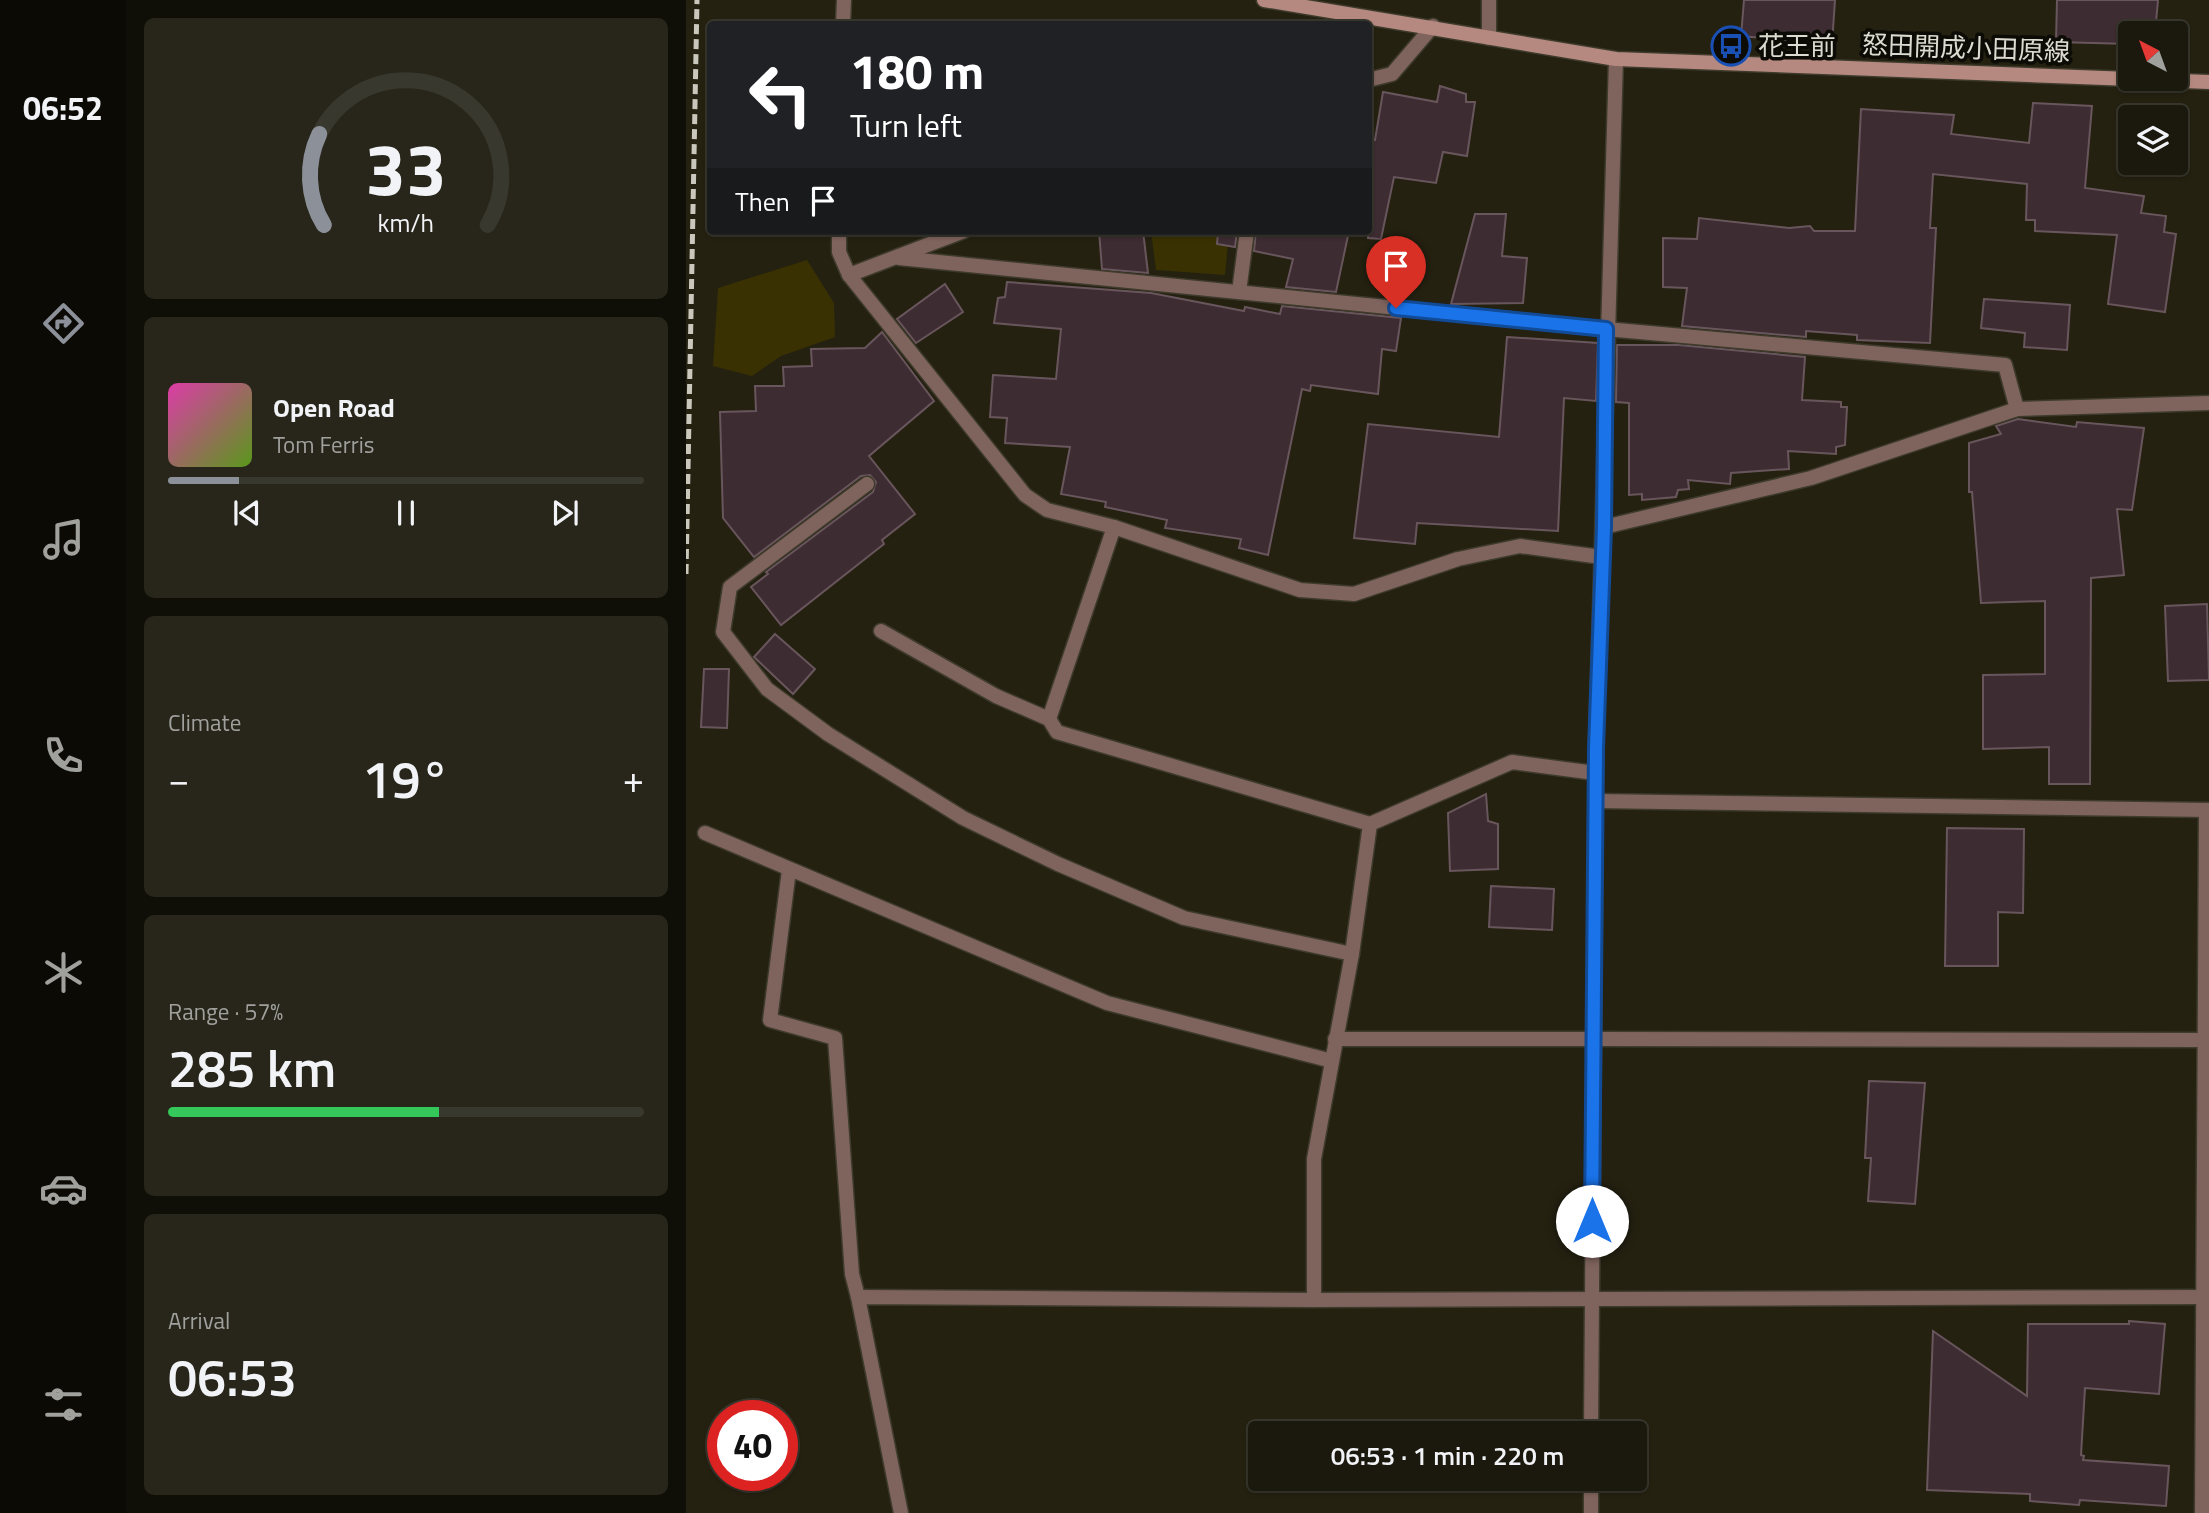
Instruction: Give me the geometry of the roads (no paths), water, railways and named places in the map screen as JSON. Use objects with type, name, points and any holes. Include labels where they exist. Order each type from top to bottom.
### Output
[{"type":"main road","name":"怒田開成小田原線","points":[[1264,0],[1433,26],[1616,59],[2209,82]]},
{"type":"street","points":[[843,21],[844,0]]},
{"type":"street","points":[[1489,0],[1489,38]]},
{"type":"street","points":[[1372,79],[1392,74],[1433,26]]},
{"type":"street","points":[[1591,1421],[1595,773],[1616,59]]},
{"type":"street","points":[[839,235],[839,252],[849,275],[1025,495],[1047,510],[1114,527],[1300,590],[1354,594],[1458,559],[1520,546],[1601,557]]},
{"type":"street","points":[[849,275],[900,258],[955,235]]},
{"type":"street","points":[[1239,292],[1246,235]]},
{"type":"street","points":[[900,258],[1606,329],[2005,365],[2018,409]]},
{"type":"street","points":[[1604,527],[1811,478],[2018,409],[2209,403]]},
{"type":"street","points":[[867,484],[730,587],[723,632],[767,689],[828,734],[963,817],[1058,864],[1184,918],[1352,954]]},
{"type":"street","points":[[1048,719],[1114,527]]},
{"type":"street","points":[[881,631],[996,696],[1048,719],[1057,732],[1370,824],[1512,762],[1595,773]]},
{"type":"street","points":[[1596,802],[2208,810],[2206,1297],[2202,1513]]},
{"type":"street","points":[[1314,1300],[1314,1159],[1352,954],[1370,824]]},
{"type":"street","points":[[705,833],[1107,1003],[1332,1061]]},
{"type":"street","points":[[789,870],[770,1020],[835,1038],[852,1274],[901,1513]]},
{"type":"street","points":[[1335,1039],[2208,1040]]},
{"type":"street","points":[[858,1297],[1314,1300],[2206,1297]]},
{"type":"street","points":[[1591,1491],[1591,1513]]},
{"type":"railway","points":[[686,574],[697,0]]},
{"type":"place","name":"花王前","points":[[1731,46]]}]
